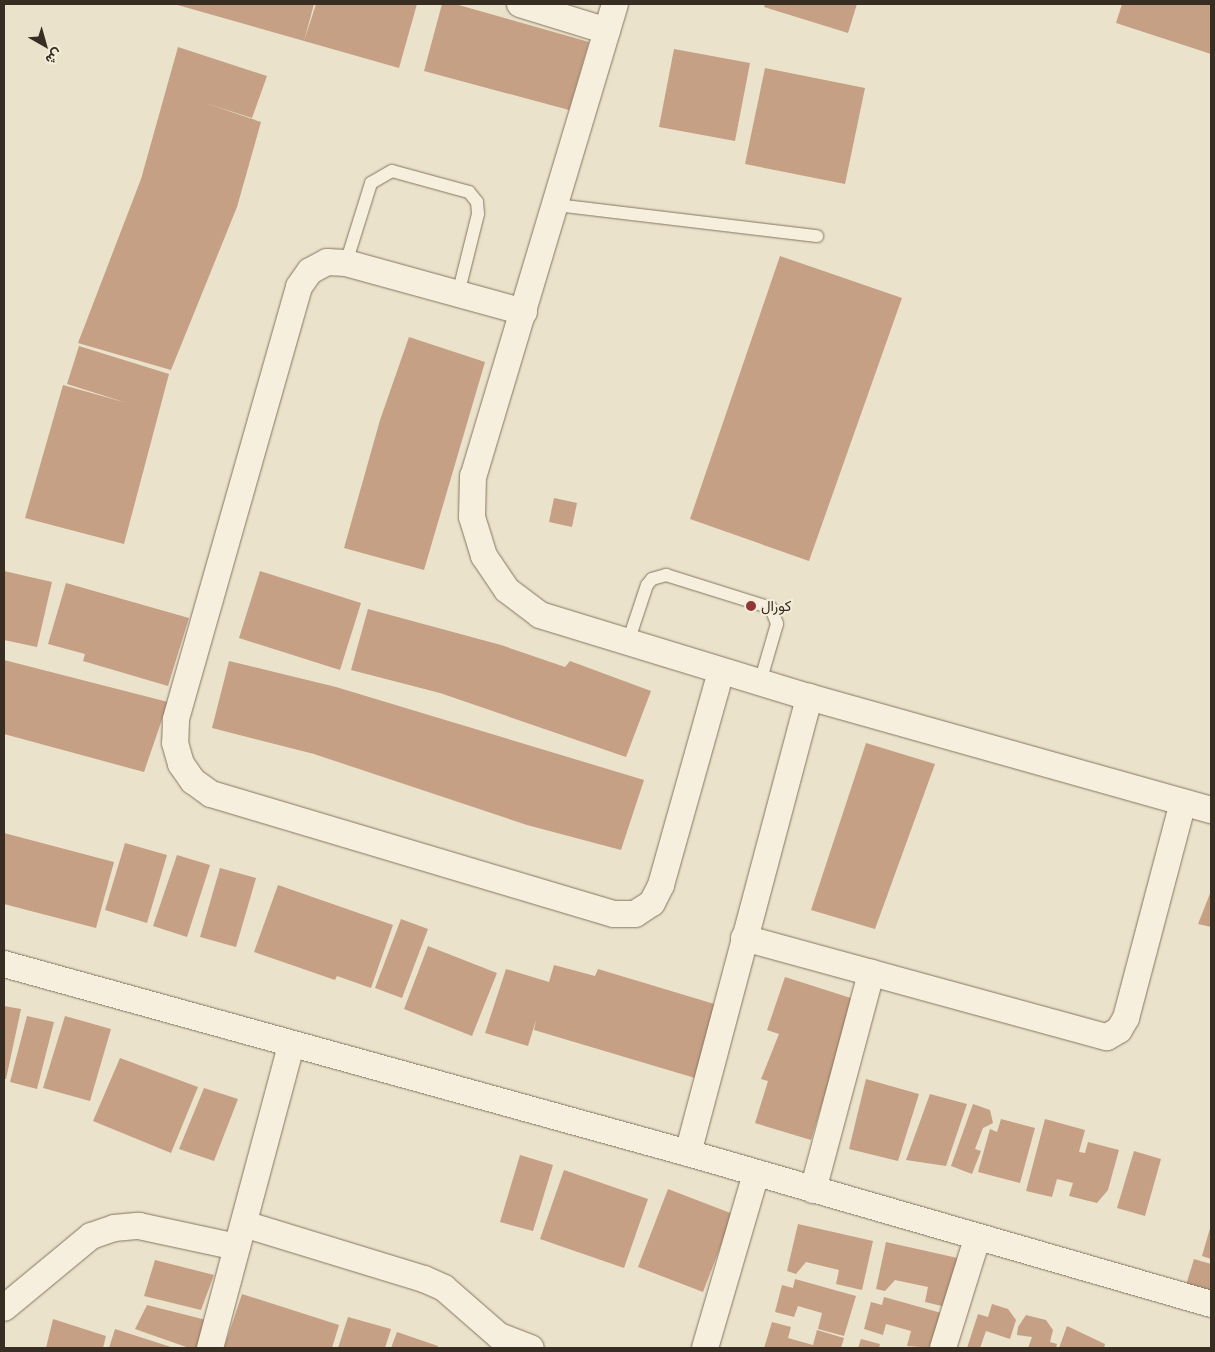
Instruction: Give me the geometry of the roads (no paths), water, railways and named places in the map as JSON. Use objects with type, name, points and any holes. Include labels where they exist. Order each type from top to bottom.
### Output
[{"type":"street","points":[[520,4],[607,31]]},
{"type":"street","points":[[615,4],[524,312],[473,476],[472,517],[484,556],[507,590],[540,615],[808,697],[1211,810]]},
{"type":"street","points":[[524,312],[346,263],[327,262],[310,271],[299,287],[176,720],[175,743],[181,764],[193,782],[211,794],[614,914],[635,914],[652,903],[661,884],[721,671]]},
{"type":"street","points":[[688,1153],[808,697]]},
{"type":"street","points":[[744,938],[1093,1036],[1107,1037],[1119,1030],[1126,1018],[1183,802]]},
{"type":"street","points":[[4,964],[291,1046],[688,1153],[977,1239],[1211,1304]]},
{"type":"street","points":[[813,1190],[871,973]]},
{"type":"street","points":[[210,1348],[291,1046]]},
{"type":"street","points":[[705,1348],[756,1174]]},
{"type":"street","points":[[6,1313],[91,1236],[114,1228],[139,1226],[241,1236],[424,1279],[444,1288],[499,1336],[531,1348]]},
{"type":"street","points":[[943,1348],[977,1239]]},
{"type":"lane","points":[[346,263],[366,194],[380,175],[392,171],[457,188],[469,192],[477,202],[478,214],[458,294]]},
{"type":"lane","points":[[556,205],[817,236]]},
{"type":"lane","points":[[628,642],[647,586],[659,576],[675,578],[771,608],[777,624],[760,682]]},
{"type":"place","name":"كورال","points":[[751,606]]}]
